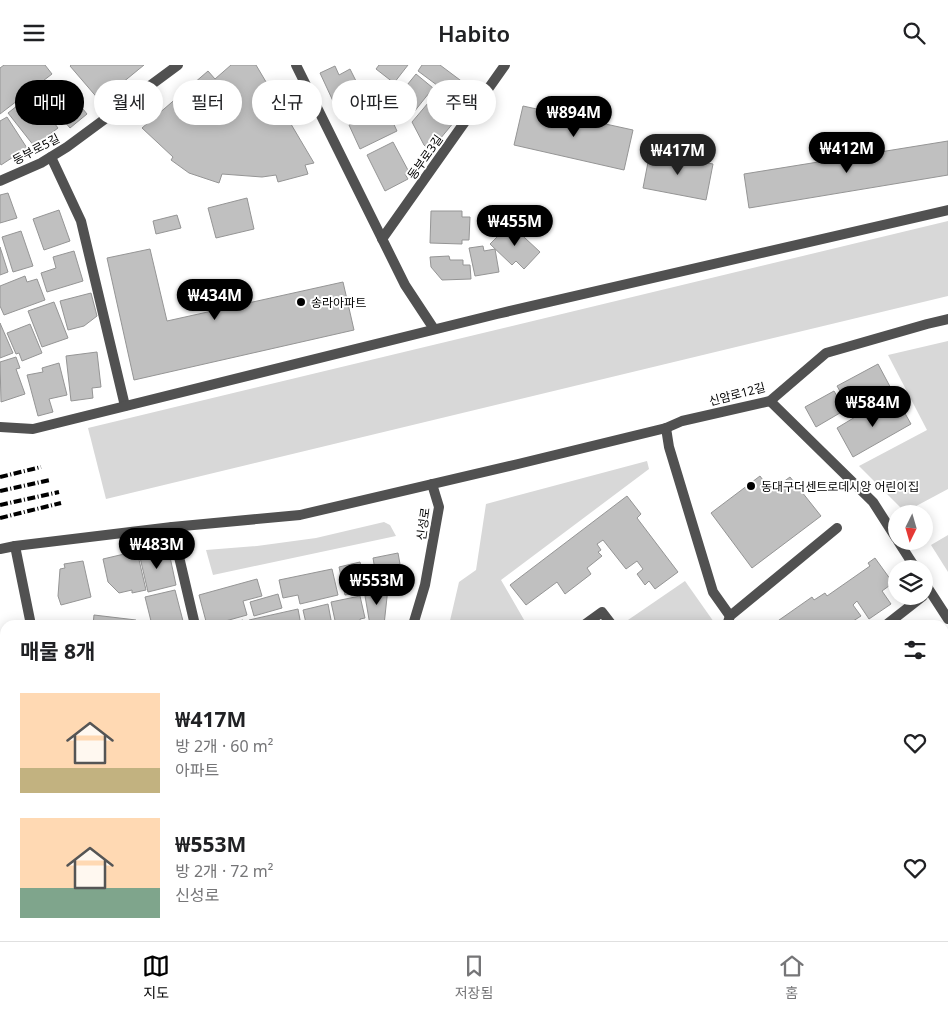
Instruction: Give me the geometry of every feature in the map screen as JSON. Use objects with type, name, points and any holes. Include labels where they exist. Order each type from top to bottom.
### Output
[{"type":"street","name":"동부로5길","points":[[0,181],[41,163],[67,147],[178,65]]},
{"type":"street","points":[[296,65],[405,285],[434,329]]},
{"type":"street","name":"동부로3길","points":[[382,239],[505,65]]},
{"type":"street","points":[[51,157],[81,221],[125,406]]},
{"type":"street","points":[[0,427],[33,429],[434,329],[948,210]]},
{"type":"street","name":"신암로12길","points":[[0,549],[172,527],[300,515],[518,464],[666,428],[682,421],[770,401],[826,353],[948,319]]},
{"type":"street","points":[[770,401],[873,502],[888,526]]},
{"type":"street","points":[[666,428],[669,447],[713,592],[728,620],[837,529]]},
{"type":"street","name":"신성로","points":[[414,620],[425,585],[439,507],[432,484]]},
{"type":"street","points":[[172,527],[194,620]]},
{"type":"street","points":[[15,546],[29,620]]},
{"type":"street","points":[[933,601],[948,619]]},
{"type":"street","points":[[892,620],[909,605]]},
{"type":"street","points":[[591,620],[602,612],[608,620]]},
{"type":"shaded area","points":[[948,221],[948,296],[106,499],[88,428]]},
{"type":"shaded area","points":[[948,341],[948,489],[918,505],[898,505],[859,466],[927,430],[888,355]]},
{"type":"shaded area","points":[[647,461],[649,469],[501,580],[524,620],[450,620],[459,582],[476,570],[486,504]]},
{"type":"shaded area","points":[[384,522],[390,525],[396,536],[213,575],[206,550],[257,546],[316,538]]},
{"type":"shaded area","points":[[948,535],[948,572],[933,548],[933,544]]},
{"type":"shaded area","points":[[685,581],[712,620],[628,620]]},
{"type":"building","points":[[4,65],[45,65],[52,74],[44,80],[15,80],[15,102],[0,114],[0,68]]},
{"type":"building","points":[[144,65],[126,80],[94,80],[94,94],[84,80],[70,66]]},
{"type":"building","points":[[231,65],[256,65],[265,80],[252,80],[252,125],[292,125],[314,163],[305,165],[308,174],[278,182],[276,175],[262,177],[222,174],[219,183],[189,173],[171,160],[173,157],[142,128],[145,125],[163,125],[163,110],[173,101],[173,125],[242,125],[242,80],[198,80],[208,71],[215,79]]},
{"type":"building","points":[[379,65],[408,65],[396,80],[390,80],[376,69]]},
{"type":"building","points":[[422,65],[440,65],[460,80],[430,80],[418,71]]},
{"type":"building","points":[[335,66],[339,75],[350,69],[356,80],[332,80],[332,99],[320,73]]},
{"type":"building","points":[[416,74],[427,83],[427,96],[417,108],[417,80],[411,80]]},
{"type":"building","points":[[427,104],[427,125],[452,125],[430,151],[424,145],[414,125],[417,125],[417,116]]},
{"type":"building","points":[[523,106],[633,130],[624,170],[514,145]]},
{"type":"building","points":[[15,107],[15,122],[8,113]]},
{"type":"building","points":[[7,117],[27,148],[1,165],[0,121]]},
{"type":"building","points":[[17,125],[56,125],[58,128],[34,146]]},
{"type":"building","points":[[349,125],[394,125],[397,131],[360,149]]},
{"type":"building","points":[[948,141],[948,175],[749,208],[744,174]]},
{"type":"building","points":[[393,142],[409,172],[405,174],[408,179],[385,191],[367,155]]},
{"type":"building","points":[[650,152],[713,164],[706,200],[643,188]]},
{"type":"building","points":[[8,193],[17,218],[0,223],[0,195]]},
{"type":"building","points":[[247,198],[254,229],[216,238],[208,208]]},
{"type":"building","points":[[59,210],[70,241],[44,250],[33,219]]},
{"type":"building","points":[[431,211],[462,211],[462,217],[470,217],[469,240],[462,240],[462,244],[430,243]]},
{"type":"building","points":[[177,215],[181,228],[156,234],[153,221]]},
{"type":"building","points":[[510,224],[540,252],[524,269],[516,261],[512,265],[490,244]]},
{"type":"building","points":[[21,231],[33,266],[13,272],[2,237]]},
{"type":"building","points":[[483,246],[484,251],[495,249],[499,272],[475,276],[469,248]]},
{"type":"building","points":[[0,247],[8,272],[0,275]]},
{"type":"building","name":"송라아파트","points":[[150,249],[167,321],[343,282],[354,330],[134,380],[107,258]]},
{"type":"building","points":[[74,251],[83,281],[47,292],[41,273],[56,268],[53,257]]},
{"type":"building","points":[[449,256],[450,260],[463,260],[463,265],[470,265],[471,279],[442,280],[431,267],[430,257]]},
{"type":"building","points":[[25,276],[27,282],[37,279],[45,300],[4,315],[0,306],[0,286]]},
{"type":"building","points":[[91,293],[97,316],[84,326],[68,330],[60,301]]},
{"type":"building","points":[[54,302],[68,338],[42,347],[28,311]]},
{"type":"building","points":[[0,323],[13,353],[0,358]]},
{"type":"building","points":[[30,324],[42,353],[22,361],[19,353],[16,354],[7,333]]},
{"type":"building","points":[[97,352],[101,387],[92,388],[93,398],[71,401],[66,356]]},
{"type":"building","points":[[16,357],[20,368],[16,369],[25,394],[1,402],[0,362]]},
{"type":"building","points":[[59,363],[67,395],[49,399],[53,412],[38,416],[27,375],[43,372],[42,368]]},
{"type":"building","points":[[878,364],[895,396],[875,407],[870,399],[851,410],[837,386]]},
{"type":"building","points":[[834,391],[845,410],[816,427],[805,407]]},
{"type":"building","points":[[898,401],[911,424],[853,457],[837,428],[870,408],[874,415]]},
{"type":"building","points":[[760,476],[771,491],[790,477],[821,516],[752,568],[711,513]]},
{"type":"building","points":[[627,496],[641,514],[637,518],[678,572],[655,589],[649,581],[645,585],[637,574],[643,569],[637,561],[626,569],[603,540],[597,544],[601,550],[598,552],[602,556],[587,568],[591,574],[565,594],[557,582],[526,605],[510,585]]},
{"type":"building","points":[[164,547],[167,558],[170,557],[176,585],[148,592],[139,553]]},
{"type":"building","points":[[137,551],[146,590],[132,593],[132,590],[119,593],[108,582],[103,559]]},
{"type":"building","points":[[398,553],[400,564],[397,565],[400,578],[372,584],[369,571],[375,570],[373,558]]},
{"type":"building","points":[[875,558],[888,576],[888,587],[882,591],[890,605],[869,619],[857,601],[853,605],[861,616],[855,620],[779,620],[812,597],[814,600],[825,593],[827,596],[870,566],[868,563]]},
{"type":"building","points":[[83,561],[91,597],[61,605],[58,596],[60,569],[65,568],[64,564]]},
{"type":"building","points":[[360,562],[367,591],[345,595],[339,567]]},
{"type":"building","points":[[332,569],[338,595],[300,604],[298,595],[283,598],[279,580]]},
{"type":"building","points":[[257,579],[262,596],[243,601],[247,615],[229,620],[206,620],[199,595]]},
{"type":"building","points":[[388,588],[385,620],[369,620],[365,596],[370,595],[369,591]]},
{"type":"building","points":[[175,590],[183,620],[151,620],[145,597]]},
{"type":"building","points":[[278,594],[282,608],[254,616],[250,602]]},
{"type":"building","points":[[360,596],[365,618],[360,620],[335,620],[331,602]]},
{"type":"building","points":[[328,604],[331,620],[305,620],[303,610]]},
{"type":"building","points":[[298,609],[300,620],[249,620]]},
{"type":"building","points":[[94,615],[136,620],[94,620]]},
{"type":"railway","points":[[0,477],[41,467]]},
{"type":"railway","points":[[0,491],[50,480]]},
{"type":"railway","points":[[0,505],[59,492]]},
{"type":"railway","points":[[0,518],[61,503]]},
{"type":"place","name":"송라아파트","points":[[301,302]]},
{"type":"place","name":"동대구더센트로데시앙 어린이집","points":[[751,486]]}]
